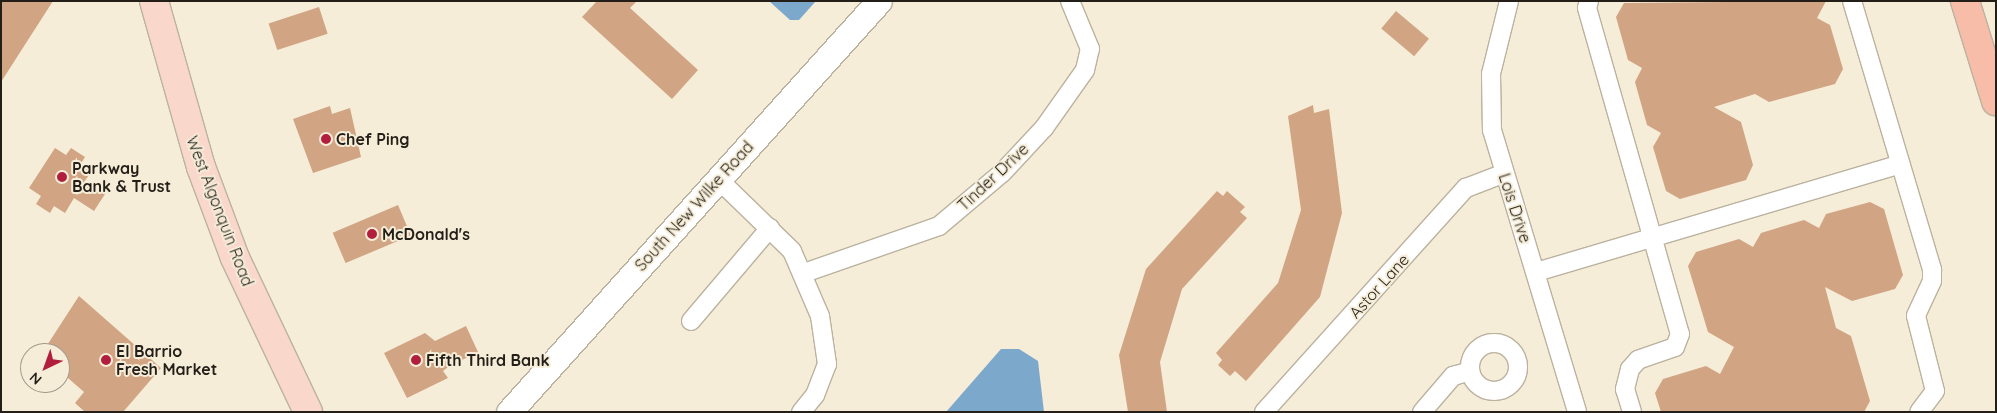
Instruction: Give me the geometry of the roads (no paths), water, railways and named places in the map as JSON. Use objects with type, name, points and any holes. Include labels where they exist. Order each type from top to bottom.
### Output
[{"type":"highway","points":[[1965,1],[1996,101]]},
{"type":"main road","name":"West Algonquin Road","points":[[154,1],[200,167],[235,258],[308,412]]},
{"type":"main road","name":"South New Wilke Road","points":[[509,412],[879,1]]},
{"type":"street","name":"Tinder Drive","points":[[804,273],[940,226],[1002,173],[1044,128],[1085,70],[1090,50],[1070,1]]},
{"type":"street","name":"Lois Drive","points":[[1509,1],[1495,48],[1489,99],[1503,174],[1536,272],[1578,412]]},
{"type":"street","points":[[1589,1],[1587,8],[1680,334],[1675,347],[1638,360],[1630,369],[1625,389],[1632,412]]},
{"type":"street","points":[[1852,1],[1932,270],[1932,281],[1916,316],[1935,390],[1920,412]]},
{"type":"street","points":[[1536,272],[1900,164]]},
{"type":"street","name":"Astor Lane","points":[[1264,412],[1466,188],[1503,174]]},
{"type":"street","points":[[718,179],[770,228],[804,273],[820,316],[827,364],[815,395],[802,412]]},
{"type":"street","points":[[691,321],[770,228]]},
{"type":"street","points":[[1422,412],[1453,376],[1470,371]]},
{"type":"water","points":[[769,1],[816,1],[799,20],[790,20]]},
{"type":"water","points":[[1001,349],[1019,349],[1038,361],[1044,412],[946,412]]},
{"type":"place","name":"Chef Ping","points":[[326,139]]},
{"type":"place","name":"Parkway Bank & Trust","points":[[62,177]]},
{"type":"place","name":"McDonald's","points":[[372,234]]},
{"type":"place","name":"El Barrio Fresh Market","points":[[106,360]]},
{"type":"place","name":"Fifth Third Bank","points":[[416,360]]}]
